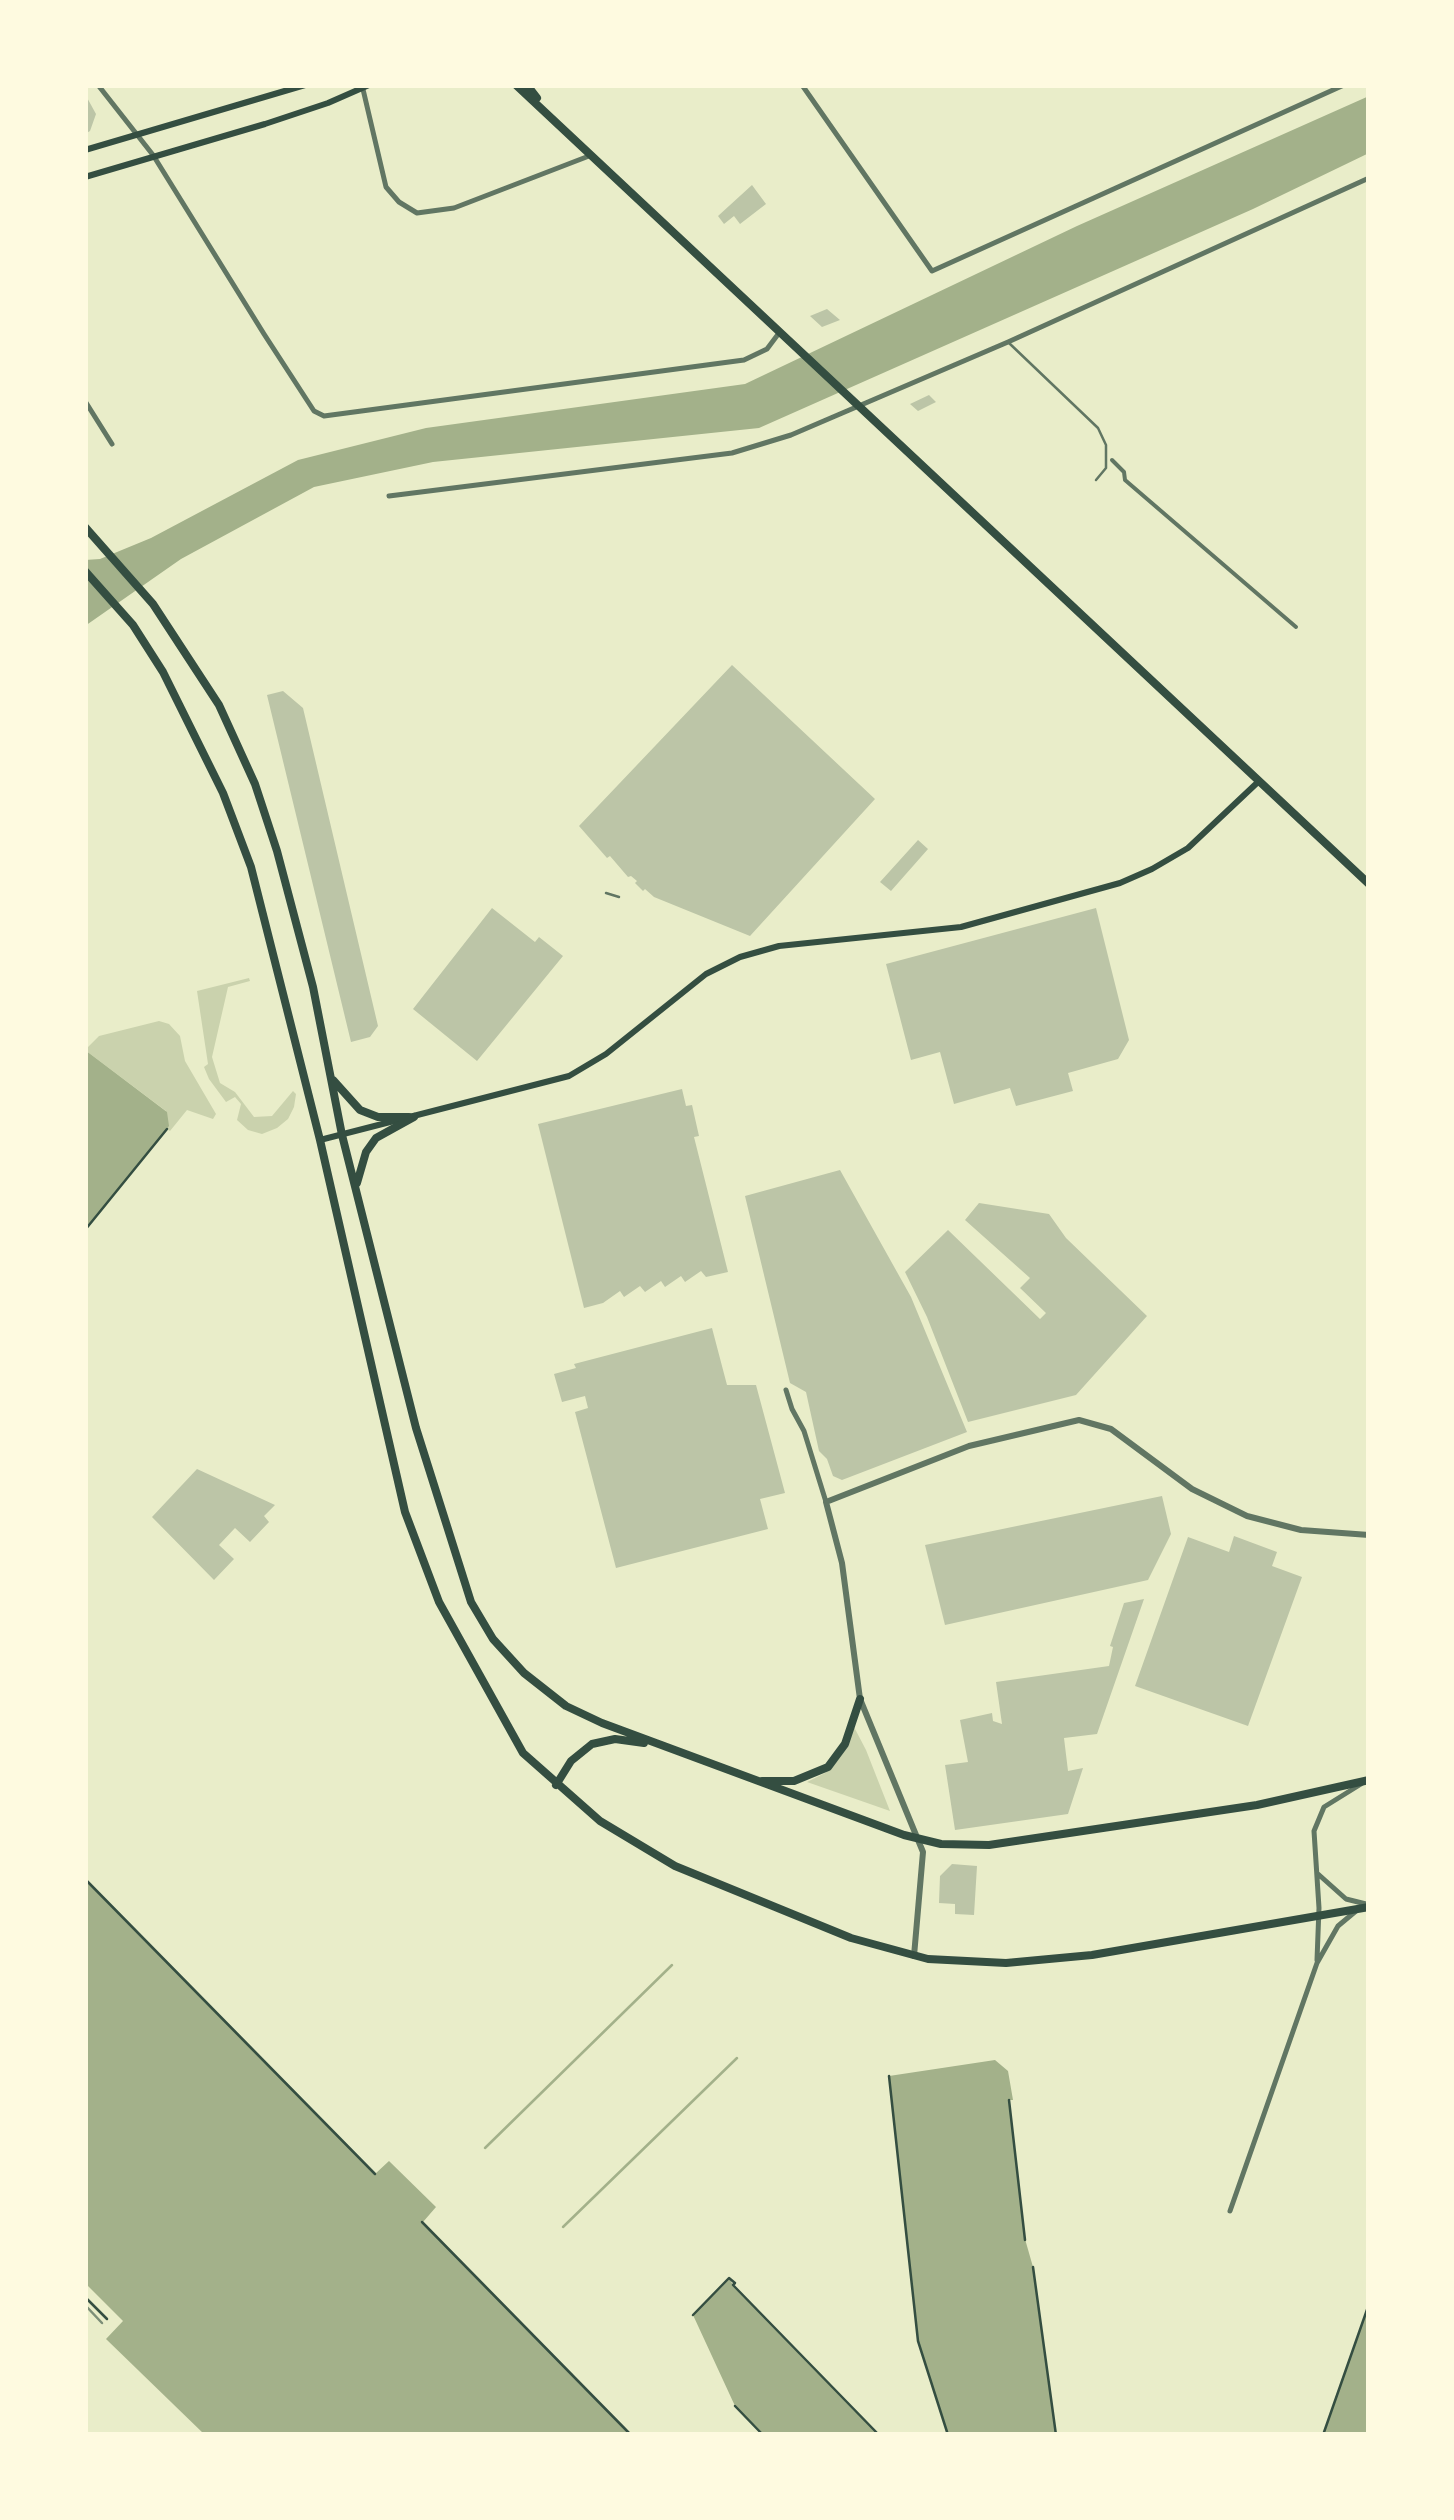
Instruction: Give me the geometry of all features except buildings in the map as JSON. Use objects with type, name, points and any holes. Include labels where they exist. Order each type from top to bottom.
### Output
[{"type":"main road","points":[[85,150],[305,85]]},
{"type":"main road","points":[[516,85],[1369,884]]},
{"type":"main road","points":[[528,85],[546,110]]},
{"type":"main road","points":[[85,177],[264,124],[365,86]]},
{"type":"main road","points":[[85,527],[152,604],[219,705],[255,784],[282,868],[333,1080],[342,1135],[416,1428],[472,1602],[482,1622],[524,1673],[558,1700],[602,1724],[919,1840],[967,1845],[1008,1842],[1286,1800],[1367,1781]]},
{"type":"main road","points":[[85,571],[134,625],[189,720],[223,793],[251,867],[320,1140],[406,1512],[422,1560],[439,1602],[515,1742],[556,1785],[612,1828],[696,1876],[851,1938],[914,1956],[976,1964],[1038,1961],[1318,1918],[1366,1907]]},
{"type":"main road","points":[[320,1140],[569,1076],[606,1054],[694,983],[740,957],[779,946],[961,928],[1136,876],[1188,848],[1258,782]]},
{"type":"main road","points":[[333,1080],[360,1110],[378,1117],[414,1117]]},
{"type":"main road","points":[[355,1187],[366,1152],[376,1138],[414,1117]]},
{"type":"main road","points":[[754,1781],[794,1780],[828,1767],[845,1744],[860,1699]]},
{"type":"main road","points":[[556,1785],[571,1762],[592,1744],[615,1739],[659,1744]]},
{"type":"street","points":[[98,85],[153,154],[314,410],[324,416],[744,360],[767,348],[781,330]]},
{"type":"street","points":[[802,85],[932,271],[1344,85]]},
{"type":"street","points":[[365,86],[386,187],[399,202],[418,214],[454,208],[592,155]]},
{"type":"street","points":[[388,496],[732,453],[791,435],[1008,342],[1369,178]]},
{"type":"street","points":[[85,401],[112,444]]},
{"type":"street","points":[[1112,460],[1126,480],[1296,627]]},
{"type":"street","points":[[786,1390],[804,1432],[842,1563],[860,1699],[922,1852],[914,1956]]},
{"type":"street","points":[[826,1502],[969,1446],[1079,1420],[1111,1429],[1192,1488],[1247,1516],[1301,1530],[1369,1535]]},
{"type":"street","points":[[1317,1962],[1314,1831],[1319,1814],[1330,1801],[1367,1781]]},
{"type":"street","points":[[1316,1872],[1334,1892],[1366,1907]]},
{"type":"street","points":[[1230,2210],[1317,1962],[1338,1926],[1366,1907]]},
{"type":"lane","points":[[1008,342],[1098,428],[1106,445],[1106,468],[1096,480]]},
{"type":"lane","points":[[606,893],[619,897]]},
{"type":"path","points":[[85,1230],[167,1129]]},
{"type":"path","points":[[85,1879],[374,2174]]},
{"type":"path","points":[[889,2076],[918,2341],[948,2435]]},
{"type":"path","points":[[1008,2100],[1025,2240]]},
{"type":"path","points":[[422,2222],[631,2435]]},
{"type":"path","points":[[1033,2267],[1056,2435]]},
{"type":"path","points":[[693,2314],[729,2278],[879,2435]]},
{"type":"path","points":[[85,2297],[107,2319]]},
{"type":"path","points":[[1323,2435],[1369,2304]]},
{"type":"path","points":[[735,2406],[763,2435]]},
{"type":"shaded area","points":[[1369,96],[1369,153],[1253,209],[759,428],[433,462],[314,487],[181,559],[85,626],[85,560],[100,559],[151,538],[298,460],[426,428],[745,384],[1077,226]]},
{"type":"shaded area","points":[[249,978],[250,981],[228,987],[212,1057],[220,1083],[235,1092],[254,1117],[272,1116],[293,1091],[296,1094],[288,1119],[262,1134],[248,1130],[237,1120],[241,1104],[235,1097],[226,1102],[209,1079],[204,1067],[208,1064],[197,991]]},
{"type":"shaded area","points":[[159,1021],[169,1024],[180,1036],[185,1061],[216,1114],[213,1119],[187,1110],[170,1131],[166,1111],[85,1050],[99,1036]]},
{"type":"shaded area","points":[[85,1050],[167,1112],[169,1126],[85,1230]]},
{"type":"shaded area","points":[[854,1727],[890,1811],[807,1782],[825,1773],[838,1760]]},
{"type":"shaded area","points":[[85,1879],[375,2174],[389,2161],[436,2207],[423,2222],[631,2435],[205,2435],[106,2339],[123,2321],[85,2283]]},
{"type":"shaded area","points":[[995,2060],[1008,2071],[1013,2100],[1009,2100],[1025,2239],[1033,2267],[1056,2435],[948,2435],[918,2341],[889,2076]]},
{"type":"shaded area","points":[[729,2278],[879,2435],[763,2435],[735,2406],[693,2315]]},
{"type":"shaded area","points":[[1369,2304],[1369,2435],[1323,2435]]},
{"type":"waterway","points":[[485,2148],[672,1965]]},
{"type":"waterway","points":[[563,2227],[737,2058]]},
{"type":"railway","points":[[85,2305],[102,2323]]}]
